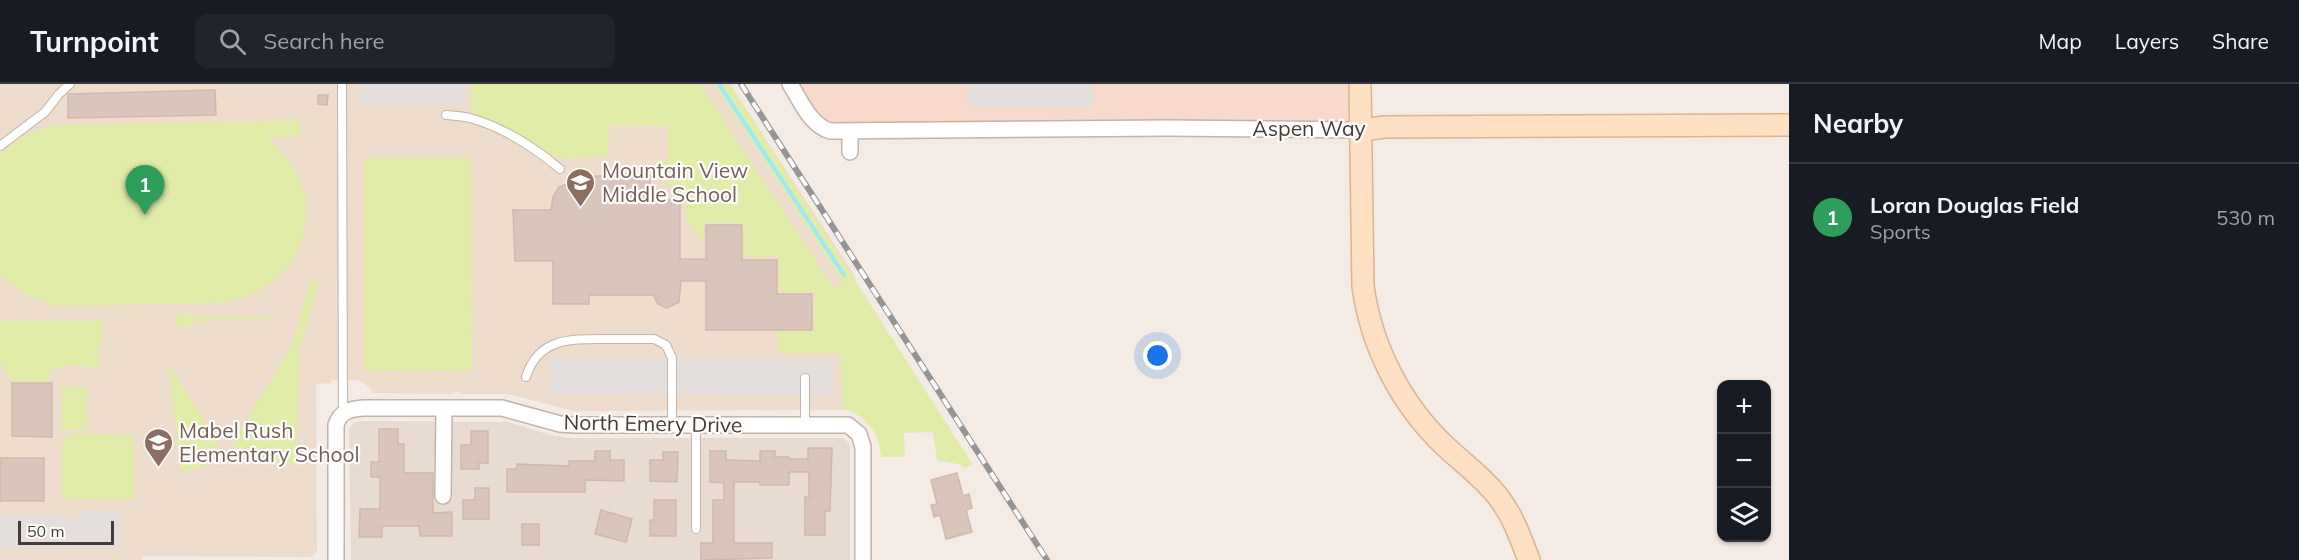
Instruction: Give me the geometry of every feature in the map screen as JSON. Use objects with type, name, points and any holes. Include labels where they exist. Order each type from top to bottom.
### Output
[{"type":"main road","points":[[1360,84],[1363,286],[1366,314],[1395,380],[1426,425],[1499,498],[1514,521],[1529,560]]},
{"type":"main road","name":"Aspen Way","points":[[1361,130],[1385,127],[1789,126]]},
{"type":"street","name":"Aspen Way","points":[[793,85],[813,121],[821,128],[830,131],[1154,128],[1361,130]]},
{"type":"street","points":[[850,131],[850,152]]},
{"type":"street","name":"North Emery Drive","points":[[343,413],[363,408],[502,408],[567,425],[844,424],[856,430],[863,447],[862,560]]},
{"type":"street","points":[[443,496],[444,408]]},
{"type":"street","points":[[336,560],[335,429],[343,413]]},
{"type":"lane","points":[[0,146],[45,112],[70,84]]},
{"type":"lane","points":[[342,84],[343,413]]},
{"type":"lane","points":[[446,115],[471,118],[504,132],[544,156],[560,169]]},
{"type":"lane","points":[[526,377],[535,357],[558,342],[577,339],[654,339],[666,345],[672,358],[672,425]]},
{"type":"lane","points":[[805,378],[805,424]]},
{"type":"lane","points":[[696,425],[696,529]]},
{"type":"shaded area","points":[[0,84],[730,84],[855,276],[854,410],[574,411],[508,394],[461,394],[457,391],[453,394],[373,393],[359,380],[331,380],[331,383],[316,384],[317,552],[311,557],[143,556],[143,560],[0,560]]},
{"type":"shaded area","points":[[361,84],[466,84],[467,104],[361,104]]},
{"type":"shaded area","points":[[789,84],[1361,84],[1361,130],[850,131],[813,121]]},
{"type":"shaded area","points":[[967,84],[1093,84],[1093,107],[967,107]]},
{"type":"shaded area","points":[[550,359],[833,360],[833,395],[550,394]]},
{"type":"shaded area","points":[[361,421],[508,422],[554,436],[572,438],[843,438],[849,443],[850,449],[850,560],[351,560],[349,430],[353,423]]},
{"type":"shaded area","points":[[80,511],[120,512],[120,548],[0,547],[0,516],[64,516],[72,522],[79,522]]},
{"type":"green space","points":[[472,84],[700,84],[834,289],[843,282],[715,84],[730,84],[973,465],[965,468],[958,464],[937,460],[933,432],[904,433],[905,457],[881,457],[878,440],[870,426],[865,420],[843,408],[840,354],[778,353],[777,331],[814,331],[815,292],[779,292],[779,257],[743,257],[743,223],[704,223],[703,242],[686,217],[685,197],[656,174],[655,161],[668,160],[668,126],[609,126],[608,156],[568,159],[556,157],[508,129],[471,113]]},
{"type":"green space","points":[[300,120],[301,136],[267,138],[289,161],[302,186],[306,213],[302,238],[291,261],[273,281],[249,295],[218,303],[59,306],[26,295],[0,275],[0,156],[30,133],[48,127],[67,125]]},
{"type":"green space","points":[[364,158],[471,158],[472,370],[364,371]]},
{"type":"green space","points":[[311,279],[319,282],[300,347],[296,464],[279,462],[232,445],[292,345]]},
{"type":"green space","points":[[177,314],[193,314],[193,318],[274,317],[274,319],[193,321],[193,326],[177,326]]},
{"type":"green space","points":[[0,321],[102,321],[102,343],[97,355],[100,360],[99,366],[94,368],[76,365],[58,367],[49,373],[49,382],[10,381],[0,361]]},
{"type":"green space","points":[[171,367],[226,457],[204,467],[181,472],[169,368]]},
{"type":"green space","points":[[62,387],[87,387],[87,430],[62,430]]},
{"type":"green space","points":[[70,434],[134,435],[134,499],[62,499],[62,443]]},
{"type":"building","points":[[215,90],[216,115],[68,118],[68,94]]},
{"type":"building","points":[[318,95],[328,95],[327,105],[318,104]]},
{"type":"building","points":[[593,176],[650,176],[650,200],[680,200],[680,259],[706,259],[706,225],[742,225],[742,260],[777,260],[777,294],[812,294],[812,330],[706,330],[706,281],[681,281],[679,302],[667,308],[658,304],[653,295],[589,295],[589,304],[553,304],[553,261],[515,261],[513,210],[551,210],[553,197],[559,187],[576,183],[593,191]]},
{"type":"building","points":[[12,383],[52,383],[52,437],[12,436]]},
{"type":"building","points":[[379,429],[398,429],[398,444],[404,444],[404,473],[433,473],[433,513],[452,512],[452,536],[420,536],[419,526],[382,526],[382,537],[359,537],[360,509],[380,509],[380,477],[371,477],[371,462],[379,462]]},
{"type":"building","points":[[471,431],[488,431],[488,463],[479,463],[479,469],[461,469],[461,445],[471,445]]},
{"type":"building","points":[[808,448],[832,448],[830,511],[825,511],[825,535],[805,535],[805,497],[809,497],[809,472],[789,472],[789,485],[734,482],[734,543],[772,543],[772,558],[701,560],[701,543],[713,543],[713,500],[724,500],[724,483],[710,482],[710,451],[726,451],[726,460],[760,461],[760,451],[775,451],[775,457],[808,459]]},
{"type":"building","points":[[595,451],[610,451],[610,460],[624,460],[624,481],[585,480],[585,492],[507,492],[507,469],[517,469],[517,464],[569,466],[569,461],[595,461]]},
{"type":"building","points":[[663,452],[678,452],[677,482],[650,481],[650,460],[663,460]]},
{"type":"building","points":[[0,458],[44,458],[44,501],[0,501]]},
{"type":"building","points":[[957,473],[963,496],[969,494],[972,508],[966,510],[972,532],[946,539],[940,515],[934,517],[931,505],[937,504],[931,480]]},
{"type":"building","points":[[475,488],[489,488],[489,519],[463,519],[463,500],[475,500]]},
{"type":"building","points":[[654,500],[676,500],[676,536],[650,536],[650,520],[654,520]]},
{"type":"building","points":[[601,510],[632,519],[626,542],[595,534]]},
{"type":"building","points":[[522,524],[539,524],[539,545],[522,545]]},
{"type":"waterway","points":[[719,84],[844,275]]},
{"type":"railway","points":[[741,84],[1047,560]]},
{"type":"place","name":"Mountain View Middle School","points":[[581,208]]},
{"type":"place","name":"Loran Douglas Field","points":[[145,215]]},
{"type":"place","name":"Mabel Rush Elementary School","points":[[158,468]]}]
